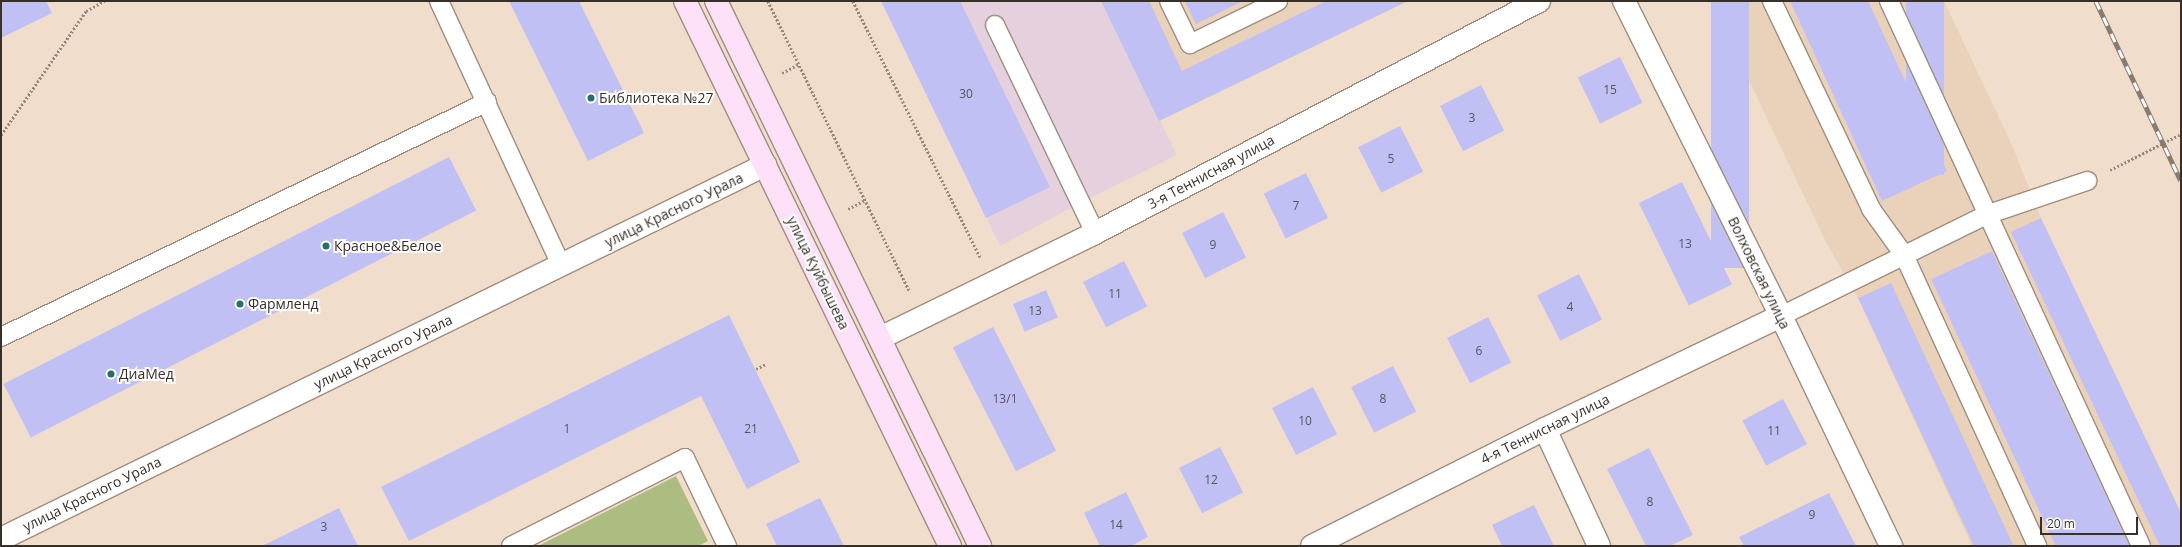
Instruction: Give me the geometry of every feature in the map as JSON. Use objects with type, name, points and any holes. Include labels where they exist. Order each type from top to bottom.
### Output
[{"type":"main road","name":"улица Куйбышева","points":[[684,1],[950,546]]},
{"type":"main road","name":"улица Куйбышева","points":[[716,1],[980,546]]},
{"type":"main road","points":[[765,165],[791,154]]},
{"type":"street","name":"3-я Теннисная улица","points":[[880,338],[1095,233],[1539,1]]},
{"type":"street","name":"Волховская улица","points":[[1624,1],[1780,316],[1891,546]]},
{"type":"street","name":"улица Красного Урала","points":[[1,539],[765,165]]},
{"type":"street","name":"4-я Теннисная улица","points":[[1315,545],[1545,428],[1780,316]]},
{"type":"street","points":[[1545,428],[1599,546]]},
{"type":"lane","points":[[439,1],[487,102],[561,265]]},
{"type":"lane","points":[[1169,1],[1190,44],[1278,1]]},
{"type":"lane","points":[[1772,1],[1871,209],[1904,255],[2037,546]]},
{"type":"lane","points":[[1889,1],[1986,215],[2141,546]]},
{"type":"lane","points":[[995,25],[1095,233]]},
{"type":"lane","points":[[1,337],[487,102]]},
{"type":"lane","points":[[1780,316],[1986,215],[2087,181]]},
{"type":"lane","points":[[511,546],[685,458],[727,546]]},
{"type":"path","points":[[1,135],[86,11],[104,1]]},
{"type":"path","points":[[768,1],[922,317]]},
{"type":"path","points":[[853,1],[993,282]]},
{"type":"path","points":[[2087,181],[2181,134]]},
{"type":"path","points":[[756,369],[766,364]]},
{"type":"shaded area","points":[[881,1],[1101,1],[1177,155],[1080,203],[1000,246]]},
{"type":"shaded area","points":[[1101,1],[1408,1],[1159,121]]},
{"type":"shaded area","points":[[1711,1],[1944,1],[2011,143],[2041,218],[2181,513],[2181,546],[1972,546],[1858,298],[1826,242]]},
{"type":"green space","points":[[676,476],[708,541],[698,546],[540,545]]},
{"type":"building","points":[[1,1],[46,1],[52,13],[1,38]]},
{"type":"building","points":[[509,1],[579,1],[644,133],[588,161]]},
{"type":"building","points":[[881,1],[960,1],[1050,187],[986,218]]},
{"type":"building","points":[[1101,1],[1149,1],[1182,71],[1326,1],[1408,1],[1159,121]]},
{"type":"building","points":[[1185,1],[1243,1],[1196,24]]},
{"type":"building","points":[[1711,1],[1749,1],[1749,268],[1711,268]]},
{"type":"building","points":[[1790,1],[1868,1],[1947,171],[1882,201]]},
{"type":"building","points":[[1906,1],[1944,1],[1944,175],[1906,175]]},
{"type":"building","points":[[1620,57],[1642,103],[1600,123],[1578,78]]},
{"type":"building","points":[[1481,85],[1504,130],[1463,151],[1440,106]]},
{"type":"building","points":[[1400,126],[1423,171],[1381,193],[1358,147]]},
{"type":"building","points":[[449,157],[476,210],[31,437],[3,384]]},
{"type":"building","points":[[1306,173],[1328,218],[1286,239],[1264,194]]},
{"type":"building","points":[[1682,182],[1732,284],[1689,306],[1639,203]]},
{"type":"building","points":[[1223,212],[1246,257],[1205,278],[1182,233]]},
{"type":"building","points":[[2041,218],[2181,513],[2181,546],[2160,546],[2011,232]]},
{"type":"building","points":[[1992,251],[2129,545],[2126,546],[2056,546],[1931,279]]},
{"type":"building","points":[[1124,261],[1147,306],[1106,327],[1083,282]]},
{"type":"building","points":[[1579,274],[1602,319],[1560,341],[1537,295]]},
{"type":"building","points":[[1891,283],[2013,545],[1974,546],[1858,298]]},
{"type":"building","points":[[1046,290],[1058,318],[1025,332],[1013,304]]},
{"type":"building","points":[[729,315],[800,462],[747,489],[701,396],[409,541],[381,487]]},
{"type":"building","points":[[1488,317],[1511,362],[1470,383],[1447,338]]},
{"type":"building","points":[[993,327],[1056,451],[1016,471],[953,347]]},
{"type":"building","points":[[1393,366],[1416,411],[1374,433],[1351,387]]},
{"type":"building","points":[[1313,387],[1337,434],[1296,455],[1272,408]]},
{"type":"building","points":[[1783,399],[1807,444],[1766,466],[1742,421]]},
{"type":"building","points":[[1220,447],[1243,492],[1202,513],[1179,468]]},
{"type":"building","points":[[1649,448],[1693,535],[1670,546],[1646,546],[1607,469]]},
{"type":"building","points":[[1126,492],[1148,537],[1131,546],[1100,546],[1084,513]]},
{"type":"building","points":[[1829,493],[1856,546],[1744,546],[1739,537]]},
{"type":"building","points":[[820,498],[844,546],[777,546],[766,524]]},
{"type":"building","points":[[1534,505],[1554,546],[1502,546],[1492,525]]},
{"type":"building","points":[[339,508],[358,546],[262,546]]},
{"type":"railway","points":[[2096,1],[2181,181]]},
{"type":"place","name":"Библиотека №27","points":[[591,98]]},
{"type":"place","name":"Красное&Белое","points":[[326,246]]},
{"type":"place","name":"Фармленд","points":[[240,304]]},
{"type":"place","name":"ДиаМед","points":[[111,374]]}]
